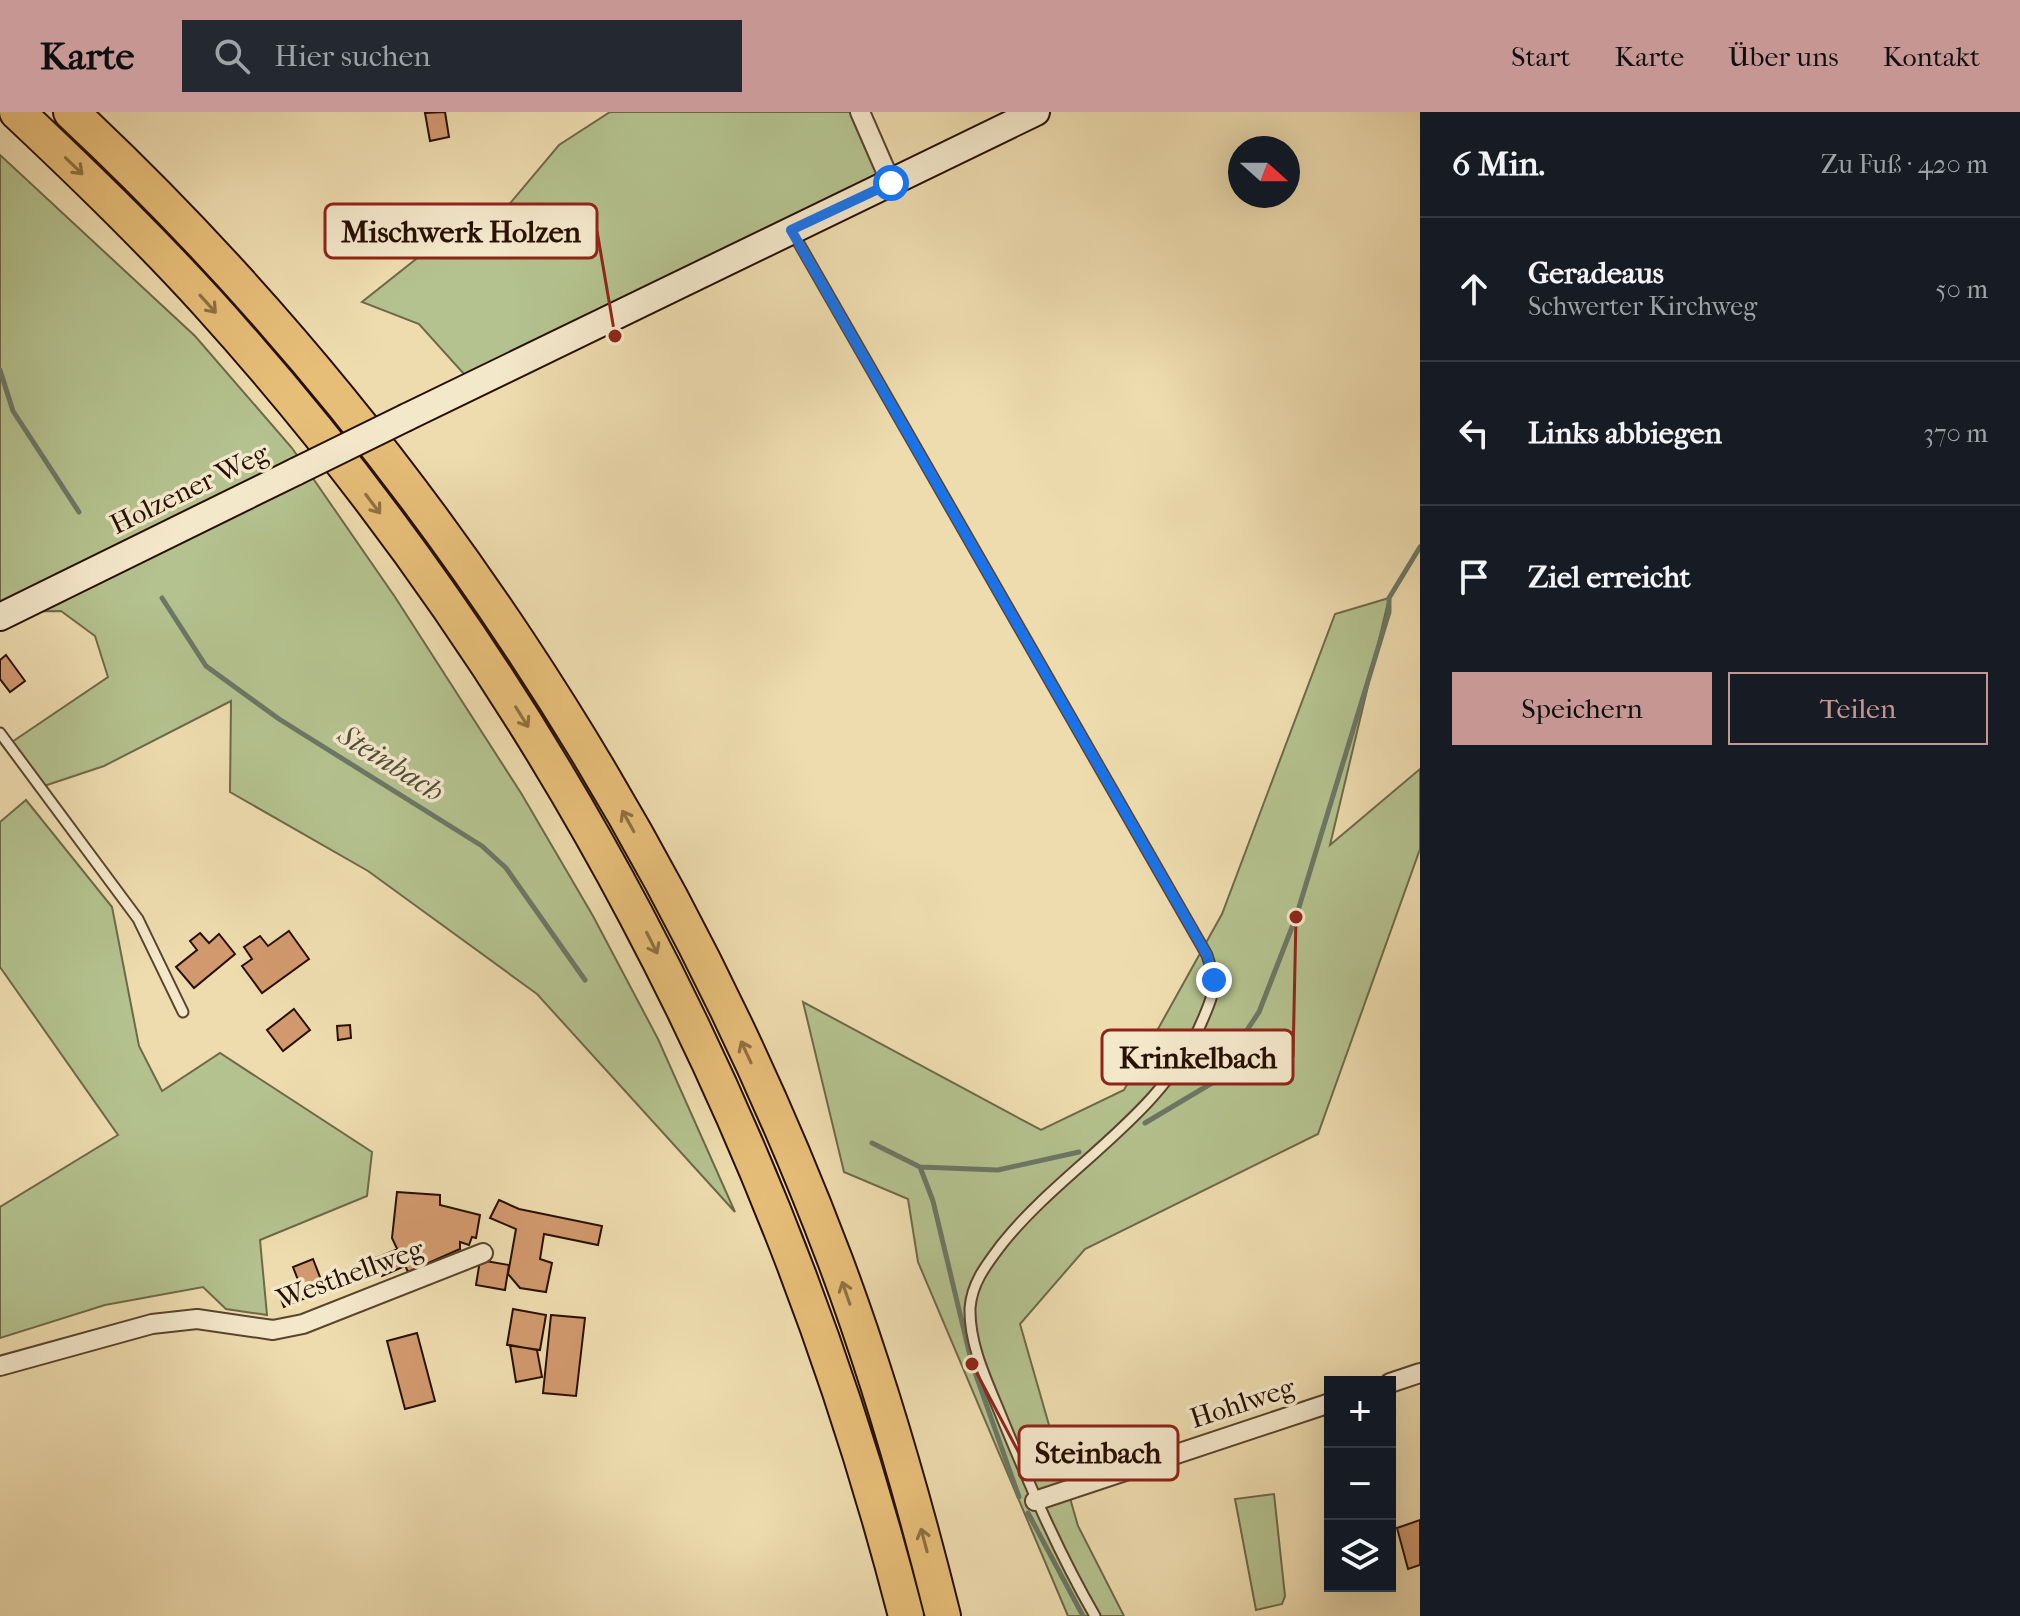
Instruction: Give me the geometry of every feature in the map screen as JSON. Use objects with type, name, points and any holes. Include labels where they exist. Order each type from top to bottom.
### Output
[{"type":"highway","points":[[17,112],[186,280],[302,414],[449,607],[522,716],[588,826],[682,1003],[754,1159],[843,1397],[906,1616]]},
{"type":"highway","points":[[71,112],[234,278],[332,391],[395,470],[551,694],[620,807],[715,985],[762,1086],[835,1262],[901,1458],[943,1616]]},
{"type":"main road","name":"Holzener Weg","points":[[0,617],[1036,112]]},
{"type":"street","points":[[860,112],[891,183]]},
{"type":"street","name":"Westhellweg","points":[[0,1366],[152,1324],[197,1319],[273,1330],[303,1324],[483,1253]]},
{"type":"street","points":[[1396,1381],[1420,1373]]},
{"type":"street","name":"Hohlweg","points":[[1035,1501],[1324,1405]]},
{"type":"lane","points":[[791,230],[1207,955],[1214,980],[1210,1002],[1192,1044],[1164,1085],[1134,1118],[1016,1227],[984,1268],[974,1286],[970,1306],[971,1328],[979,1359],[1035,1501],[1060,1555],[1095,1616]]},
{"type":"lane","points":[[0,733],[138,919],[183,1012]]},
{"type":"green space","points":[[610,112],[860,112],[891,183],[473,384],[419,324],[362,302],[479,209],[507,207],[559,145]]},
{"type":"green space","points":[[0,155],[195,336],[292,448],[395,597],[521,793],[593,916],[658,1039],[735,1212],[537,994],[368,871],[230,792],[231,701],[104,766],[35,789],[6,746],[108,677],[95,636],[61,611],[0,612]]},
{"type":"green space","points":[[1389,598],[1330,845],[1420,769],[1420,849],[1318,1134],[1085,1249],[1020,1324],[1078,1526],[1124,1616],[1068,1616],[918,1262],[908,1199],[844,1172],[803,1002],[1041,1130],[1124,1090],[1222,914],[1335,614]]},
{"type":"green space","points":[[26,800],[112,907],[139,1046],[162,1091],[220,1053],[372,1152],[367,1196],[260,1240],[267,1315],[226,1309],[203,1287],[105,1305],[0,1338],[0,1207],[118,1135],[0,967],[0,822]]},
{"type":"green space","points":[[1274,1494],[1285,1596],[1282,1604],[1256,1610],[1235,1499]]},
{"type":"building","points":[[445,112],[449,137],[430,141],[425,113]]},
{"type":"building","points":[[6,655],[25,681],[10,692],[0,679],[0,660]]},
{"type":"building","points":[[289,931],[309,959],[262,993],[242,966],[252,959],[244,947],[260,936],[268,946]]},
{"type":"building","points":[[200,933],[209,943],[219,934],[235,954],[194,988],[176,967],[197,950],[190,941]]},
{"type":"building","points":[[294,1009],[310,1030],[283,1051],[267,1030]]},
{"type":"building","points":[[350,1025],[351,1038],[338,1040],[337,1026]]},
{"type":"building","points":[[397,1192],[440,1195],[440,1205],[480,1215],[476,1238],[472,1237],[469,1245],[460,1242],[460,1249],[408,1272],[392,1238]]},
{"type":"building","points":[[499,1200],[519,1209],[602,1226],[598,1245],[544,1234],[540,1259],[552,1263],[546,1292],[520,1288],[508,1274],[516,1229],[490,1218]]},
{"type":"building","points":[[398,1249],[405,1266],[382,1276],[375,1258]]},
{"type":"building","points":[[313,1259],[325,1290],[284,1307],[277,1288],[298,1280],[293,1267]]},
{"type":"building","points":[[480,1260],[509,1265],[505,1290],[476,1285]]},
{"type":"building","points":[[513,1309],[546,1315],[540,1350],[507,1345]]},
{"type":"building","points":[[551,1315],[585,1318],[576,1396],[543,1393]]},
{"type":"building","points":[[417,1333],[435,1401],[405,1409],[387,1341]]},
{"type":"building","points":[[510,1345],[537,1350],[542,1377],[516,1382]]},
{"type":"building","points":[[1420,1520],[1420,1565],[1408,1569],[1397,1528]]},
{"type":"waterway","name":"Steinbach","points":[[0,370],[13,411],[79,512]]},
{"type":"waterway","points":[[1145,1123],[1212,1083],[1259,1012],[1296,917],[1389,612],[1389,598],[1420,547]]},
{"type":"waterway","name":"Steinbach","points":[[162,598],[206,666],[279,719],[482,846],[506,868],[585,980]]},
{"type":"waterway","name":"Steinbach","points":[[872,1143],[920,1167],[933,1201],[972,1364],[1019,1497]]},
{"type":"waterway","points":[[920,1167],[998,1170],[1079,1152]]},
{"type":"waterway","name":"Steinbach","points":[[1028,1513],[1083,1616]]},
{"type":"place","name":"Mischwerk Holzen","points":[[615,336]]},
{"type":"place","name":"Krinkelbach","points":[[1296,917]]},
{"type":"place","name":"Steinbach","points":[[972,1364]]},
{"type":"route","points":[[891,183],[791,230],[1207,955],[1214,980]]}]
